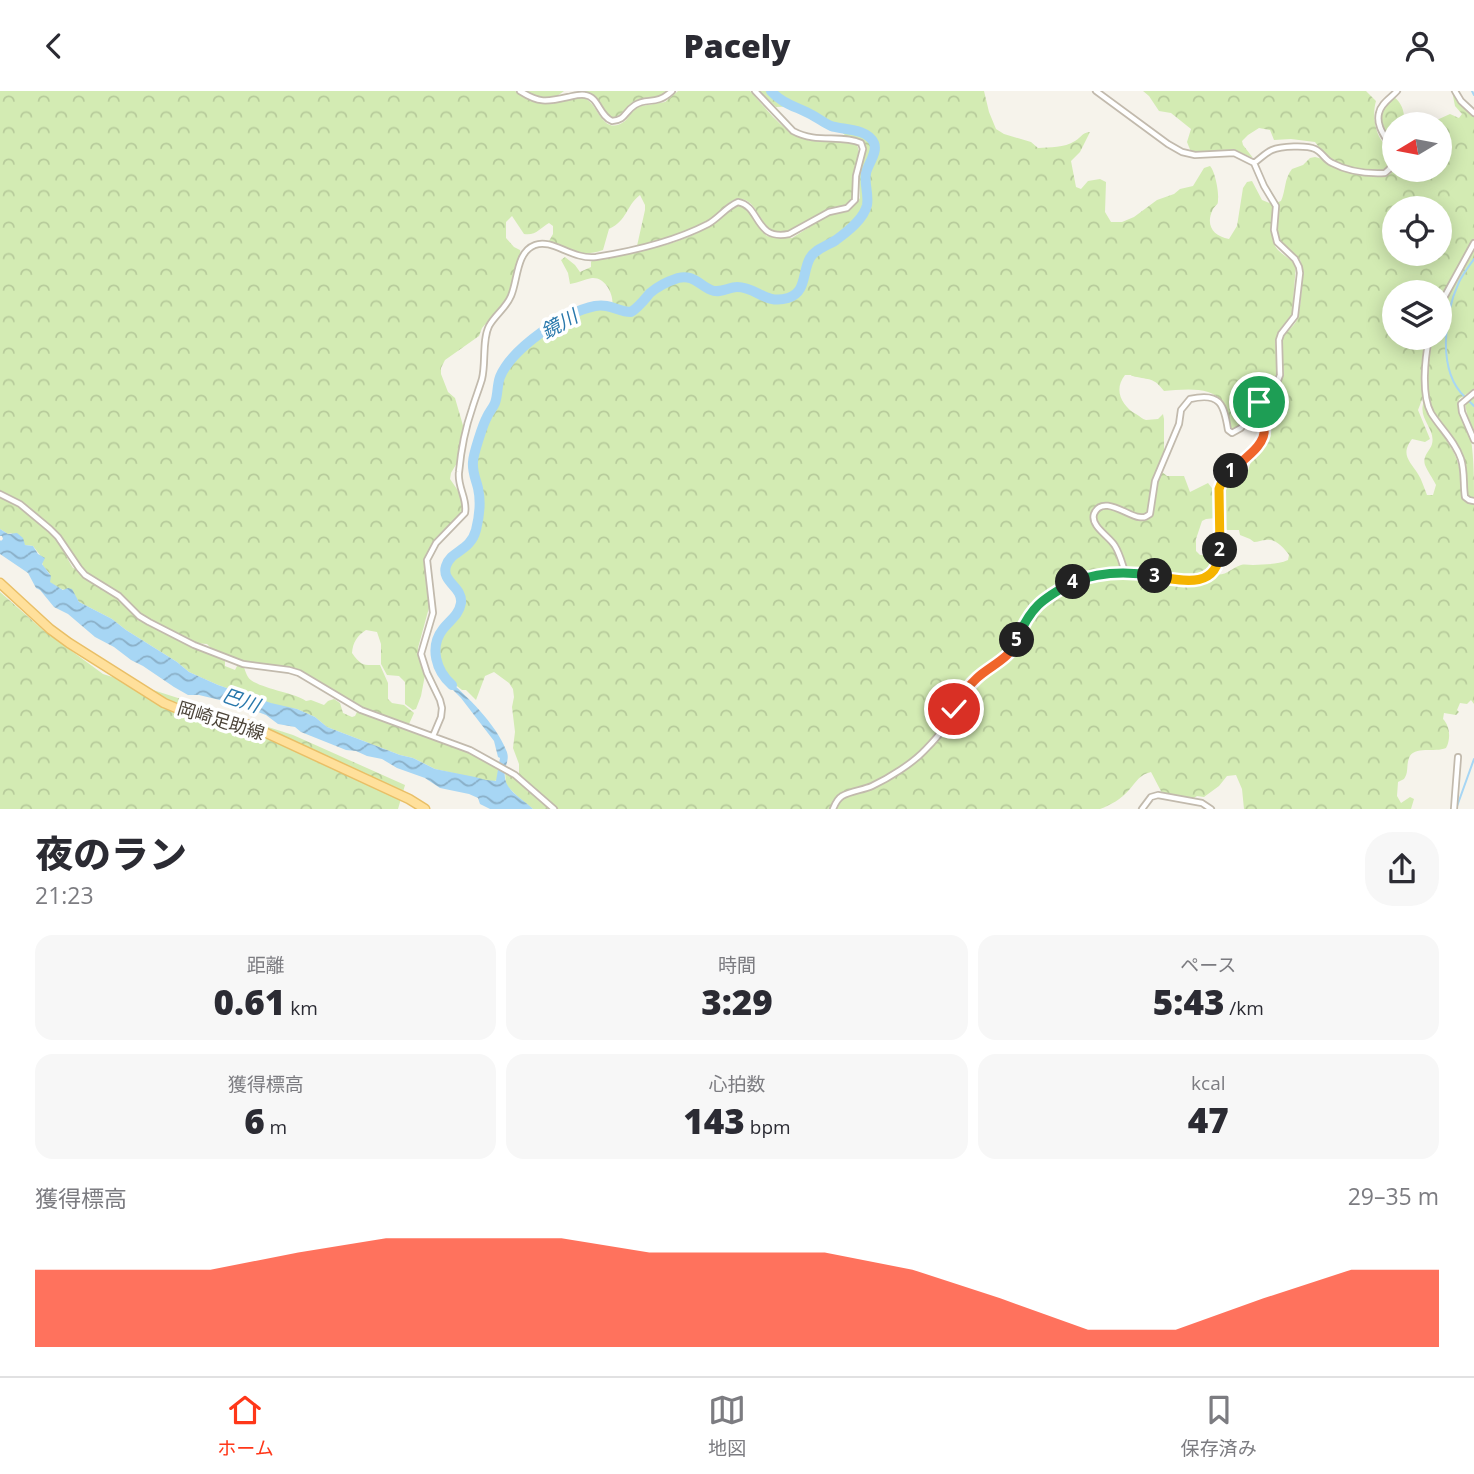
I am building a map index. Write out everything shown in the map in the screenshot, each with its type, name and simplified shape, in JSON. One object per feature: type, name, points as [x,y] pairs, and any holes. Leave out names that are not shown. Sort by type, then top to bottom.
[{"type":"main road","name":"岡崎足助線","points":[[0,583],[50,629],[164,703],[188,713],[249,725],[409,799],[425,809]]},
{"type":"street","points":[[520,91],[535,100],[546,101],[584,95],[594,100],[603,116],[612,121],[621,119],[635,104],[662,100],[672,91]]},
{"type":"street","points":[[433,736],[442,708],[421,654],[433,613],[428,560],[436,543],[465,513],[459,473],[466,428],[482,378],[488,327],[511,297],[525,251],[536,244],[545,243],[585,257],[661,243],[713,221],[738,202],[747,205],[768,233],[783,235],[829,212],[847,208],[855,200],[856,176],[863,149],[861,143],[853,140],[814,139],[800,135],[755,91]]},
{"type":"street","points":[[1096,91],[1182,152],[1195,155],[1234,153],[1254,163],[1276,206],[1274,230],[1277,242],[1295,259],[1300,273],[1295,316],[1279,340],[1280,375],[1277,383],[1266,391],[1241,428],[1235,433],[1228,430],[1224,408],[1219,401],[1206,397],[1190,399],[1181,410],[1179,424],[1156,481],[1150,514],[1137,517],[1109,506],[1096,512],[1095,523],[1115,546],[1125,572]]},
{"type":"street","points":[[1254,163],[1272,150],[1306,147],[1317,150],[1330,162],[1357,173],[1389,171],[1395,152],[1383,135],[1378,115],[1382,106],[1397,91]]},
{"type":"street","points":[[1455,91],[1474,113]]},
{"type":"street","points":[[1452,283],[1474,243]]},
{"type":"street","points":[[1427,350],[1428,406],[1454,443],[1463,469],[1465,497],[1474,501]]},
{"type":"street","points":[[1473,393],[1462,402],[1462,412],[1474,440]]},
{"type":"street","points":[[832,809],[841,797],[878,783],[924,752],[946,725],[970,685],[979,675],[1011,653],[1026,618],[1035,607],[1065,587],[1082,579],[1125,572],[1189,581],[1203,579],[1217,566],[1220,553],[1220,484],[1262,439],[1264,426],[1256,407]]},
{"type":"street","points":[[0,493],[19,504],[50,529],[85,575],[119,596],[149,622],[194,645],[243,664],[299,673],[360,710],[470,750],[510,772],[554,809]]},
{"type":"street","points":[[1454,809],[1458,757]]},
{"type":"street","points":[[1143,809],[1151,797],[1158,795],[1202,803],[1211,809]]},
{"type":"green space","points":[[0,91],[515,91],[533,101],[546,104],[585,98],[603,120],[608,124],[618,125],[625,121],[636,107],[665,102],[678,91],[750,91],[778,122],[795,135],[814,141],[852,143],[857,145],[859,153],[853,176],[854,193],[851,201],[789,231],[776,232],[770,229],[750,203],[738,199],[727,204],[713,219],[695,229],[637,246],[645,210],[640,195],[620,222],[609,229],[603,250],[595,252],[575,252],[549,241],[553,226],[549,223],[535,233],[524,234],[512,216],[506,222],[506,238],[520,250],[521,255],[510,292],[482,328],[479,336],[445,360],[441,368],[448,392],[455,398],[464,429],[458,461],[450,479],[461,495],[463,509],[434,540],[425,557],[430,604],[418,648],[425,675],[416,709],[413,710],[405,704],[405,682],[399,676],[387,675],[381,664],[381,644],[377,632],[366,630],[360,635],[352,653],[361,663],[380,665],[388,683],[388,699],[392,703],[404,705],[414,713],[409,724],[361,708],[298,670],[280,665],[242,662],[214,651],[207,644],[195,643],[172,633],[140,615],[121,595],[81,569],[57,532],[20,502],[0,492]]},
{"type":"green space","points":[[524,91],[564,91],[554,97],[545,98]]},
{"type":"green space","points":[[576,91],[667,91],[659,96],[635,101],[620,115],[608,117],[592,96]]},
{"type":"green space","points":[[759,91],[984,91],[996,129],[1031,142],[1038,148],[1066,145],[1090,132],[1080,152],[1071,161],[1076,187],[1081,189],[1088,181],[1100,179],[1106,182],[1105,212],[1111,222],[1122,222],[1134,217],[1157,200],[1193,186],[1204,168],[1210,166],[1218,196],[1210,225],[1219,235],[1229,239],[1237,226],[1243,188],[1247,182],[1252,181],[1262,200],[1272,204],[1272,234],[1275,245],[1296,265],[1292,314],[1275,341],[1278,369],[1276,377],[1274,382],[1259,394],[1255,405],[1235,431],[1230,430],[1223,403],[1211,393],[1196,390],[1164,391],[1152,380],[1125,375],[1121,381],[1120,392],[1127,407],[1146,420],[1158,419],[1163,414],[1164,452],[1146,515],[1138,516],[1116,506],[1098,507],[1092,519],[1113,547],[1120,565],[1118,569],[1079,577],[1034,606],[1025,616],[1008,649],[964,688],[926,746],[888,774],[844,793],[830,809],[558,809],[519,775],[519,764],[513,748],[514,697],[509,683],[494,672],[485,676],[476,700],[446,677],[439,666],[437,654],[440,637],[459,614],[464,593],[450,577],[448,566],[473,544],[479,525],[481,494],[474,465],[476,453],[496,403],[501,380],[521,352],[567,319],[598,308],[612,308],[611,293],[601,281],[592,278],[570,284],[561,260],[565,257],[580,272],[591,267],[593,259],[640,251],[687,237],[715,223],[736,206],[744,206],[767,236],[792,238],[830,214],[846,212],[855,205],[860,198],[859,176],[865,144],[857,138],[847,137],[832,123],[799,106],[776,107]]},
{"type":"green space","points":[[1143,91],[1366,91],[1376,101],[1374,113],[1382,140],[1382,170],[1367,171],[1347,167],[1329,157],[1315,142],[1274,140],[1270,130],[1259,128],[1242,141],[1253,158],[1235,150],[1191,152],[1187,142],[1191,129],[1171,113],[1159,111]]},
{"type":"green space","points":[[1452,91],[1474,115],[1474,238],[1451,280],[1382,280],[1382,350],[1425,350],[1423,397],[1418,410],[1430,439],[1425,442],[1412,439],[1407,449],[1408,458],[1427,495],[1433,495],[1436,485],[1424,462],[1433,438],[1423,413],[1424,401],[1457,460],[1463,499],[1474,504],[1474,704],[1471,700],[1467,704],[1460,703],[1456,715],[1444,713],[1443,719],[1449,733],[1446,748],[1420,750],[1409,758],[1406,776],[1398,782],[1397,796],[1401,803],[1410,797],[1414,799],[1411,809],[1244,809],[1242,789],[1236,775],[1227,776],[1204,797],[1197,796],[1191,800],[1163,795],[1151,772],[1141,777],[1119,799],[1100,809],[835,809],[843,798],[870,788],[924,755],[948,726],[970,687],[1015,654],[1031,615],[1070,587],[1083,582],[1135,575],[1184,584],[1193,583],[1241,565],[1271,564],[1288,560],[1289,555],[1276,542],[1254,542],[1240,535],[1239,530],[1227,530],[1224,527],[1221,501],[1225,483],[1229,478],[1246,476],[1255,454],[1266,438],[1265,421],[1274,416],[1278,407],[1271,403],[1267,396],[1283,377],[1281,342],[1298,315],[1302,290],[1301,264],[1279,239],[1278,202],[1281,201],[1292,169],[1315,157],[1336,168],[1357,174],[1382,176],[1382,182],[1452,182],[1452,115],[1459,118],[1462,114],[1455,106]]},
{"type":"green space","points":[[1394,97],[1404,112],[1382,112],[1382,127],[1380,116],[1382,110]]},
{"type":"green space","points":[[1474,247],[1474,389],[1459,399],[1458,404],[1471,438],[1474,498],[1468,495],[1461,452],[1435,414],[1429,398],[1430,350],[1452,350],[1452,288]]},
{"type":"green space","points":[[1474,396],[1474,431],[1465,404]]},
{"type":"green space","points":[[1161,471],[1167,476],[1184,476],[1190,492],[1208,483],[1215,492],[1217,516],[1202,521],[1196,539],[1196,551],[1200,555],[1213,555],[1215,561],[1208,572],[1200,577],[1175,577],[1127,568],[1117,546],[1096,521],[1097,512],[1102,508],[1142,518],[1150,516],[1154,509],[1156,485]]},
{"type":"green space","points":[[0,496],[46,527],[57,539],[73,568],[119,599],[137,617],[193,647],[225,660],[225,666],[235,670],[238,664],[244,667],[248,677],[258,684],[324,705],[334,699],[340,703],[343,713],[352,717],[360,712],[469,752],[499,768],[497,780],[493,782],[435,769],[413,758],[327,727],[315,717],[297,709],[278,706],[189,672],[112,619],[79,602],[73,593],[49,582],[50,574],[33,546],[25,545],[11,533],[0,529]]},
{"type":"green space","points":[[0,592],[43,630],[103,674],[293,735],[405,785],[398,809],[0,809]]},
{"type":"green space","points":[[505,771],[551,809],[533,809],[516,795],[506,785]]},
{"type":"water","name":"巴川","points":[[0,529],[8,534],[17,533],[23,538],[25,545],[33,546],[38,554],[45,558],[42,564],[51,576],[50,582],[63,590],[72,589],[79,602],[112,619],[189,672],[218,685],[297,709],[315,717],[327,727],[413,758],[435,769],[496,781],[500,758],[494,741],[461,698],[444,681],[443,678],[446,678],[472,702],[495,730],[507,753],[507,783],[514,793],[533,809],[490,809],[469,794],[440,788],[425,778],[397,768],[382,759],[346,750],[295,727],[278,724],[266,715],[245,707],[199,695],[188,695],[95,637],[68,614],[54,607],[36,588],[28,573],[0,554],[0,540],[3,539]]},
{"type":"waterway","name":"鏡川","points":[[452,685],[438,666],[435,651],[439,636],[461,603],[459,593],[445,572],[446,566],[448,561],[469,543],[476,530],[479,504],[473,462],[478,439],[495,403],[500,377],[506,366],[527,343],[555,323],[600,305],[631,312],[650,293],[678,278],[692,279],[714,291],[737,287],[767,298],[788,298],[801,286],[812,255],[850,229],[865,210],[866,173],[875,150],[871,138],[860,132],[828,125],[785,102],[771,91]]},
{"type":"waterway","points":[[1472,91],[1474,95]]},
{"type":"waterway","points":[[1465,397],[1450,373],[1447,326],[1459,282],[1474,259]]},
{"type":"waterway","points":[[1469,401],[1474,406]]},
{"type":"waterway","points":[[1456,809],[1474,759]]},
{"type":"route","points":[[954,709],[965,690],[979,675],[1011,653],[1026,618],[1035,607],[1073,582],[1125,572],[1189,581],[1203,579],[1213,571],[1220,553],[1220,484],[1262,439],[1264,426],[1256,407],[1259,402]]}]
